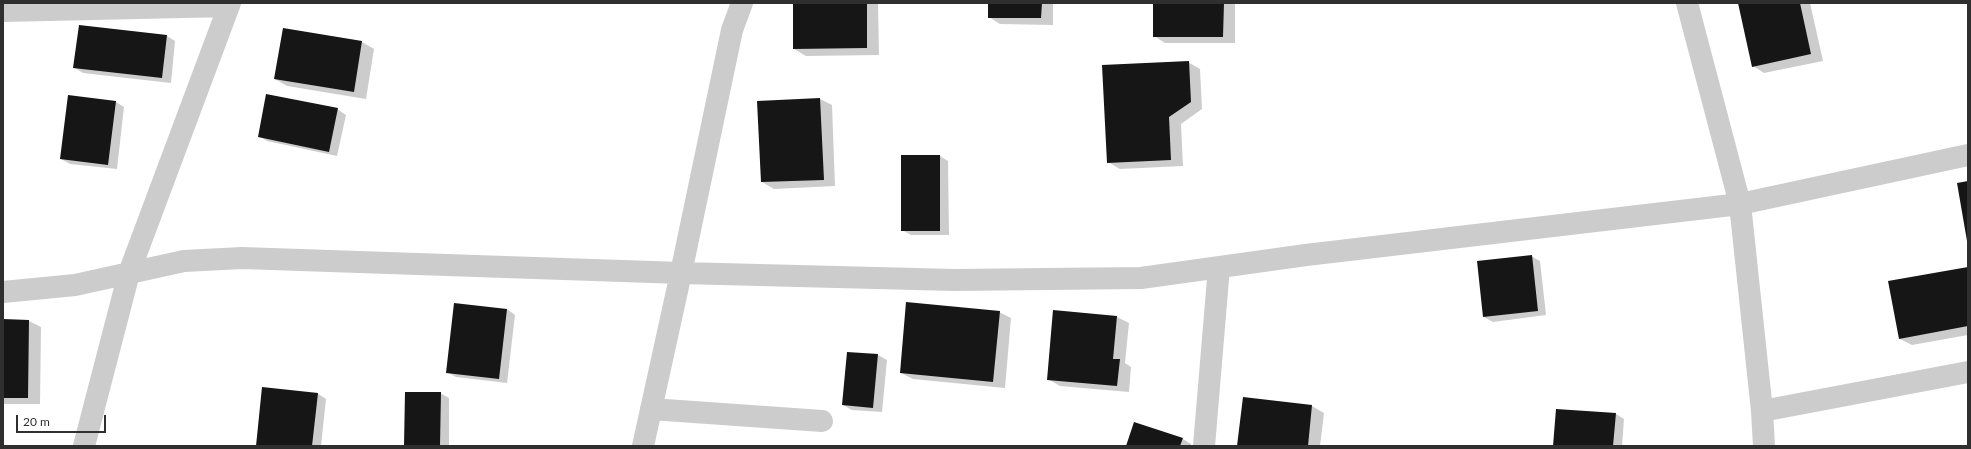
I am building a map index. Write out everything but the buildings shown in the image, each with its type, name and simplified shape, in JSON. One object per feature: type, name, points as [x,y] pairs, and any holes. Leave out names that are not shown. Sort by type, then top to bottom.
[{"type":"street","points":[[643,446],[682,274],[732,30],[742,3]]},
{"type":"street","points":[[1687,3],[1740,204],[1762,411],[1764,446]]},
{"type":"street","points":[[3,11],[230,4],[129,274],[84,446]]},
{"type":"street","points":[[3,292],[75,285],[184,261],[242,258],[682,274],[954,280],[1141,278],[1314,254],[1740,204],[1968,155]]},
{"type":"street","points":[[1204,446],[1219,267]]},
{"type":"street","points":[[1762,411],[1968,372]]},
{"type":"street","points":[[651,408],[822,421]]}]
